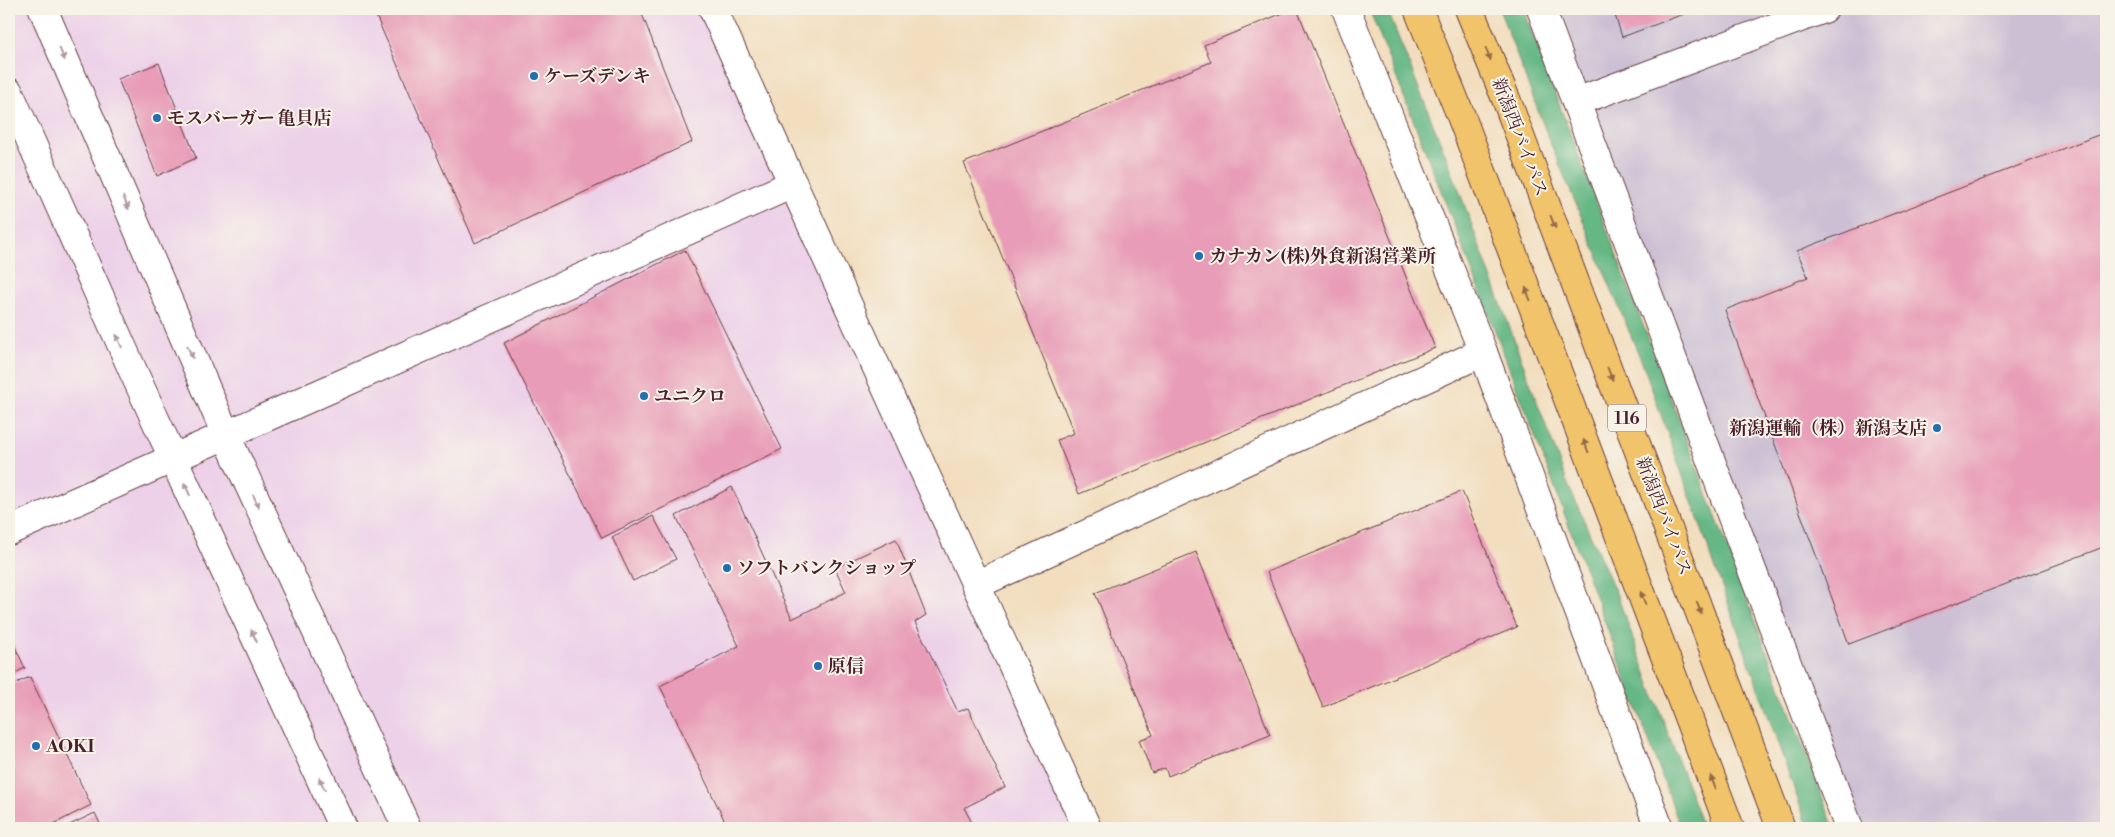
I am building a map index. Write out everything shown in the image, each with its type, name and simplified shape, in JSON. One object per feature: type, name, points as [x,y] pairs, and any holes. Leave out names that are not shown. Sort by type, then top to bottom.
[{"type":"highway","name":"116","points":[[1418,9],[1462,116],[1730,828]]},
{"type":"highway","name":"新潟西バイパス","points":[[1469,9],[1506,99],[1781,828]]},
{"type":"street","points":[[42,9],[226,435],[406,828]]},
{"type":"street","points":[[713,9],[1087,828]]},
{"type":"street","points":[[1346,9],[1483,352],[1659,828]]},
{"type":"street","points":[[1541,9],[1849,828]]},
{"type":"street","points":[[1576,102],[1824,9]]},
{"type":"street","points":[[9,92],[173,458],[343,828]]},
{"type":"street","points":[[9,531],[793,184]]},
{"type":"street","points":[[976,585],[1483,352]]},
{"type":"shaded area","points":[[9,9],[705,9],[1075,828],[9,828]]},
{"type":"shaded area","points":[[1541,9],[2106,9],[2106,828],[1849,828]]},
{"type":"green space","points":[[1369,9],[1387,9],[1450,166],[1566,480],[1617,595],[1703,828],[1681,828],[1528,417]]},
{"type":"green space","points":[[1499,9],[1523,9],[1834,828],[1808,828],[1644,367],[1550,142]]},
{"type":"building","name":"ケーズデンキ","points":[[373,9],[640,9],[692,142],[475,243]]},
{"type":"building","name":"カナカン(株)外食新潟営業所","points":[[1297,9],[1435,348],[1079,494],[1057,440],[1074,433],[964,163],[1211,62],[1204,45]]},
{"type":"building","points":[[1613,9],[1697,9],[1622,37]]},
{"type":"building","name":"モスバーガー 亀貝店","points":[[159,63],[196,158],[157,176],[118,79]]},
{"type":"building","name":"新潟運輸（株）新潟支店","points":[[2106,132],[2106,546],[1849,644],[1725,310],[1808,277],[1797,251]]},
{"type":"building","name":"ユニクロ","points":[[685,250],[782,449],[602,538],[504,343]]},
{"type":"building","name":"原信","points":[[732,487],[792,619],[846,592],[835,568],[896,539],[926,615],[915,622],[958,712],[968,708],[1005,787],[964,808],[975,828],[728,828],[660,686],[739,646],[676,516]]},
{"type":"building","points":[[1462,491],[1517,627],[1323,707],[1267,572]]},
{"type":"building","points":[[653,516],[676,559],[633,581],[612,537]]},
{"type":"building","points":[[1196,552],[1270,735],[1168,776],[1165,768],[1152,773],[1139,740],[1153,735],[1095,593]]},
{"type":"building","points":[[9,634],[25,668],[9,676]]},
{"type":"building","name":"AOKI","points":[[30,677],[91,805],[46,828],[9,828],[9,686]]},
{"type":"building","points":[[95,813],[102,828],[63,828]]},
{"type":"place","name":"ケーズデンキ","points":[[534,76]]},
{"type":"place","name":"モスバーガー 亀貝店","points":[[157,118]]},
{"type":"place","name":"カナカン(株)外食新潟営業所","points":[[1199,256]]},
{"type":"place","name":"ユニクロ","points":[[644,396]]},
{"type":"place","name":"新潟運輸（株）新潟支店","points":[[1937,428]]},
{"type":"place","name":"ソフトバンクショップ","points":[[727,568]]},
{"type":"place","name":"原信","points":[[818,666]]},
{"type":"place","name":"AOKI","points":[[36,746]]}]
